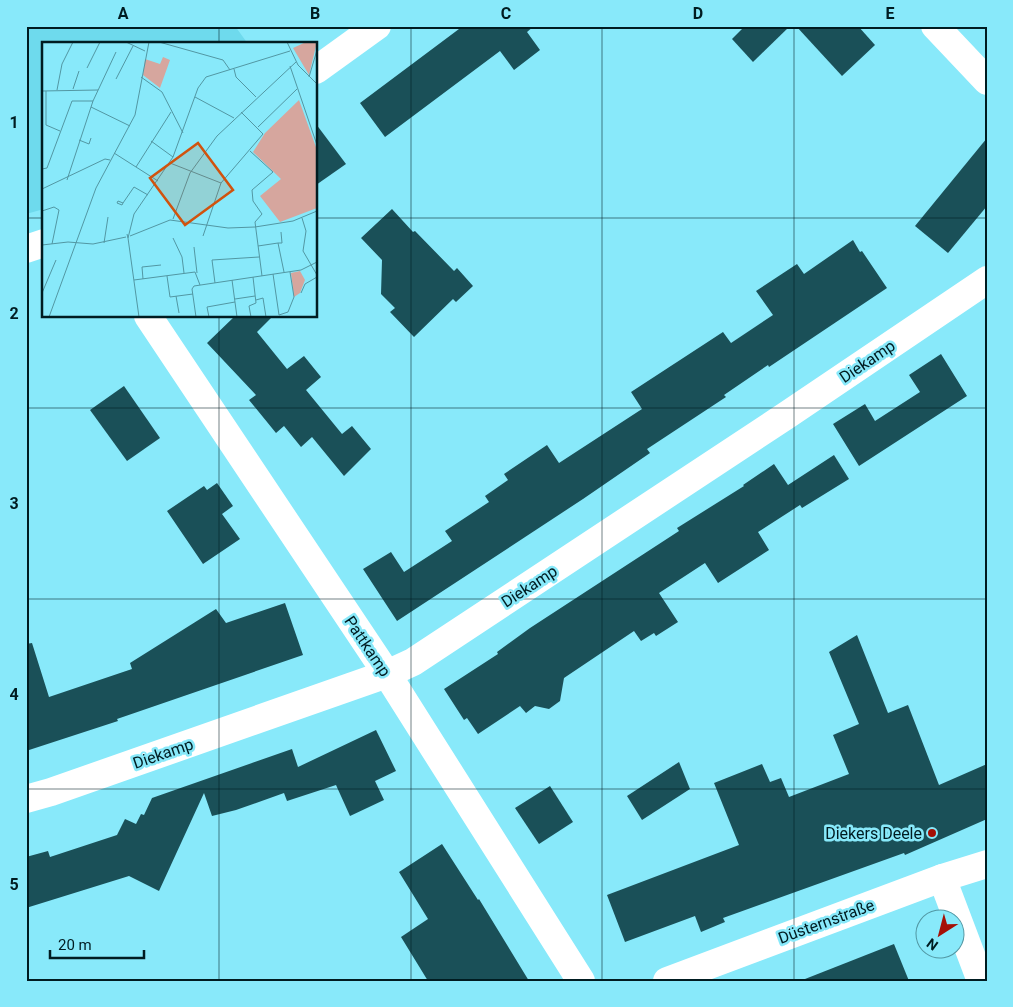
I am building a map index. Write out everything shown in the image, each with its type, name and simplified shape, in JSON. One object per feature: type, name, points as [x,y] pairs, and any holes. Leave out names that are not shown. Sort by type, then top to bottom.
[{"type":"street","points":[[318,69],[378,26]]},
{"type":"street","points":[[934,26],[987,81]]},
{"type":"street","points":[[26,248],[42,244]]},
{"type":"street","name":"Diekamp","points":[[26,799],[51,792],[387,674],[413,662],[779,421],[987,280]]},
{"type":"street","name":"Pattkamp","points":[[149,318],[387,674],[581,981]]},
{"type":"street","name":"Düsternstraße","points":[[667,981],[942,878],[987,864]]},
{"type":"street","points":[[942,878],[981,981]]},
{"type":"shaded area","points":[[26,26],[235,26],[247,42],[42,42],[42,210],[26,214]]},
{"type":"building","points":[[463,26],[534,26],[527,32],[540,50],[514,70],[500,51],[385,137],[360,103]]},
{"type":"building","points":[[745,26],[790,26],[753,62],[732,39]]},
{"type":"building","points":[[796,26],[858,26],[875,45],[842,76]]},
{"type":"building","points":[[318,127],[346,164],[318,184]]},
{"type":"building","points":[[987,138],[987,206],[948,253],[915,226]]},
{"type":"building","points":[[392,209],[454,271],[457,268],[473,286],[456,302],[453,299],[414,337],[390,312],[395,308],[381,294],[382,260],[361,238]]},
{"type":"building","points":[[853,240],[887,288],[724,395],[726,397],[647,449],[650,453],[583,499],[397,621],[363,569],[391,552],[404,572],[452,541],[445,531],[489,502],[485,496],[508,480],[504,474],[547,445],[559,463],[642,409],[631,392],[723,332],[731,343],[773,315],[756,291],[797,264],[804,274]]},
{"type":"building","points":[[233,318],[271,318],[257,332],[287,369],[304,356],[321,377],[306,390],[342,434],[352,426],[371,449],[344,476],[312,437],[301,447],[284,426],[276,433],[249,400],[256,395],[207,343]]},
{"type":"building","points":[[941,354],[967,396],[859,466],[833,424],[865,404],[875,421],[920,392],[909,375]]},
{"type":"building","points":[[124,386],[160,438],[127,461],[90,410]]},
{"type":"building","points":[[834,455],[849,479],[802,508],[800,505],[758,532],[769,550],[718,583],[705,563],[659,593],[678,622],[656,636],[654,633],[641,641],[634,631],[564,678],[560,701],[549,709],[535,706],[526,713],[520,706],[478,734],[467,718],[464,720],[444,689],[498,654],[497,652],[530,628],[679,531],[677,528],[744,486],[774,464],[788,485]]},
{"type":"building","points":[[217,483],[233,506],[222,514],[240,539],[203,564],[167,511],[204,486],[207,490]]},
{"type":"building","points":[[285,603],[303,655],[117,719],[118,721],[26,751],[26,644],[32,643],[49,697],[132,669],[130,663],[216,609],[226,623]]},
{"type":"building","points":[[857,635],[888,713],[908,705],[939,785],[987,764],[987,819],[905,855],[904,853],[723,918],[725,922],[701,932],[695,916],[625,942],[607,895],[739,845],[714,783],[762,764],[770,782],[781,778],[789,797],[849,774],[833,735],[859,724],[829,652]]},
{"type":"building","points":[[376,730],[396,771],[375,781],[384,800],[350,816],[336,785],[287,801],[284,793],[236,810],[212,816],[204,793],[159,891],[129,876],[26,908],[26,857],[48,851],[50,857],[117,835],[125,819],[136,824],[141,814],[144,815],[152,798],[292,749],[298,767]]},
{"type":"building","points":[[679,762],[690,789],[642,820],[627,796]]},
{"type":"building","points":[[550,786],[573,822],[539,844],[515,808]]},
{"type":"building","points":[[442,844],[479,899],[529,981],[428,981],[401,937],[428,919],[399,872]]},
{"type":"building","points":[[894,944],[909,981],[806,981],[805,979]]},
{"type":"place","name":"Diekers Deele","points":[[932,833]]}]
